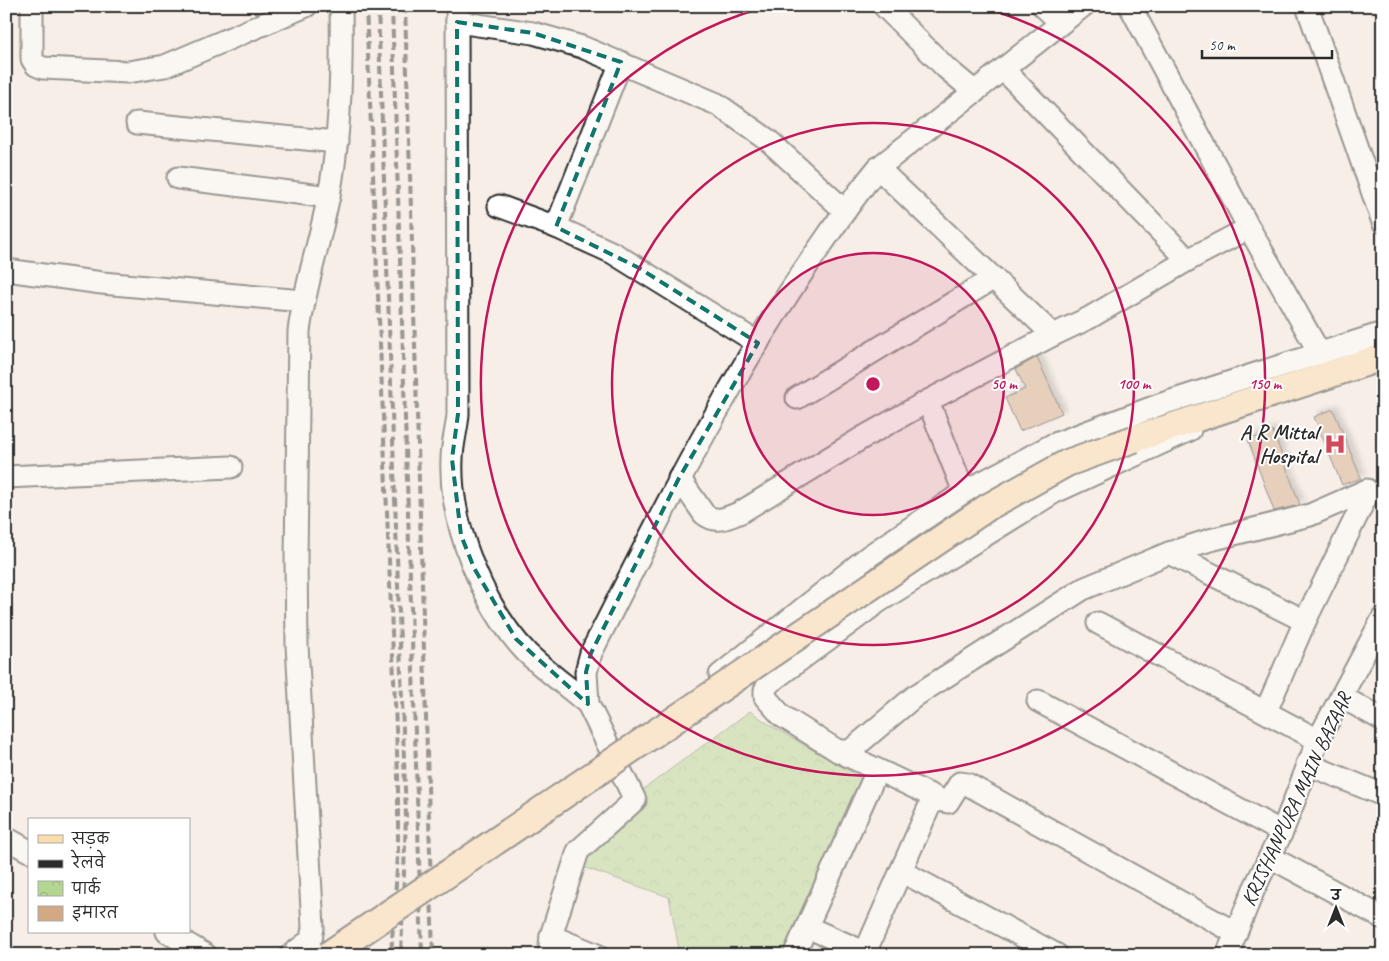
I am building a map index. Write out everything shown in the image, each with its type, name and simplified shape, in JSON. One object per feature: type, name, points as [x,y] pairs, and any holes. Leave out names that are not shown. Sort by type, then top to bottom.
[{"type":"main road","points":[[328,955],[988,507],[1067,463],[1383,356]]},
{"type":"street","points":[[32,6],[32,59],[36,65],[43,68],[128,72],[165,66],[306,6]]},
{"type":"street","points":[[292,955],[311,940],[313,927],[297,645],[299,331],[303,300],[329,197],[337,142],[342,75],[341,6]]},
{"type":"street","points":[[884,6],[946,68],[975,92]]},
{"type":"street","points":[[1043,6],[1060,22]]},
{"type":"street","points":[[596,955],[550,946],[578,851],[635,800],[588,704],[586,672],[591,653],[679,478],[758,342],[792,289],[845,211],[878,168],[1004,70],[1060,22],[1083,6]]},
{"type":"street","points":[[1130,6],[1249,228],[1320,354]]},
{"type":"street","points":[[1306,6],[1383,222]]},
{"type":"street","points":[[588,704],[536,661],[516,639],[498,612],[479,577],[461,535],[452,459],[458,414],[457,14],[582,47],[691,91],[718,104],[768,140],[845,211]]},
{"type":"street","points":[[556,227],[621,62]]},
{"type":"street","points":[[1004,70],[1188,260]]},
{"type":"street","points":[[137,123],[337,142]]},
{"type":"street","points":[[878,168],[1053,335]]},
{"type":"street","points":[[178,178],[329,197]]},
{"type":"street","points":[[499,206],[556,227],[639,268],[758,342]]},
{"type":"street","points":[[679,478],[704,514],[709,518],[722,520],[741,512],[862,438],[928,401],[1088,318],[1188,260],[1249,228]]},
{"type":"street","points":[[6,270],[102,283],[303,300]]},
{"type":"street","points":[[797,398],[994,278]]},
{"type":"street","points":[[612,752],[727,670],[869,556],[964,492],[1052,445],[1159,405],[1383,333]]},
{"type":"street","points":[[928,401],[964,492]]},
{"type":"street","points":[[1230,407],[1170,440],[1053,493],[878,602],[769,683],[765,690],[765,697],[782,716],[838,751],[933,798],[948,802],[957,786],[963,782],[1236,933]]},
{"type":"street","points":[[6,477],[231,467]]},
{"type":"street","points":[[838,751],[850,752],[915,696],[1084,589],[1169,553],[1210,540],[1310,515],[1367,490],[1368,493],[1305,621],[1266,711]]},
{"type":"street","points":[[1169,553],[1305,621]]},
{"type":"street","name":"KRISHANPURA MAIN BAZAAR","points":[[1229,954],[1236,933],[1282,832],[1318,740],[1383,618]]},
{"type":"street","points":[[1098,623],[1318,740]]},
{"type":"street","points":[[1342,697],[1383,720]]},
{"type":"street","points":[[1038,700],[1282,832]]},
{"type":"street","points":[[1307,764],[1383,795]]},
{"type":"street","points":[[794,955],[877,770]]},
{"type":"street","points":[[807,927],[867,954],[933,798]]},
{"type":"street","points":[[6,838],[28,851]]},
{"type":"street","points":[[1270,857],[1383,918]]},
{"type":"street","points":[[901,871],[1056,955]]},
{"type":"street","points":[[171,934],[206,955]]},
{"type":"highlighted area","points":[[457,22],[533,33],[621,62],[556,227],[639,268],[758,343],[679,478],[591,653],[586,672],[588,704],[516,639],[474,568],[461,535],[452,459],[458,414]]},
{"type":"green space","points":[[750,711],[773,727],[865,780],[784,955],[680,955],[669,897],[577,865],[584,833]]},
{"type":"building","points":[[1037,357],[1062,413],[1020,431],[1005,398],[1025,389],[1016,369]]},
{"type":"building","points":[[1333,409],[1361,478],[1342,485],[1314,417]]},
{"type":"building","points":[[1273,431],[1300,505],[1274,511],[1248,440]]},
{"type":"railway","points":[[366,6],[398,776],[398,855],[391,955]]},
{"type":"railway","points":[[378,6],[406,817],[401,955]]},
{"type":"railway","points":[[392,6],[422,955]]},
{"type":"railway","points":[[405,6],[433,955]]},
{"type":"place","name":"A R Mittal Hospital","points":[[1335,444]]}]
